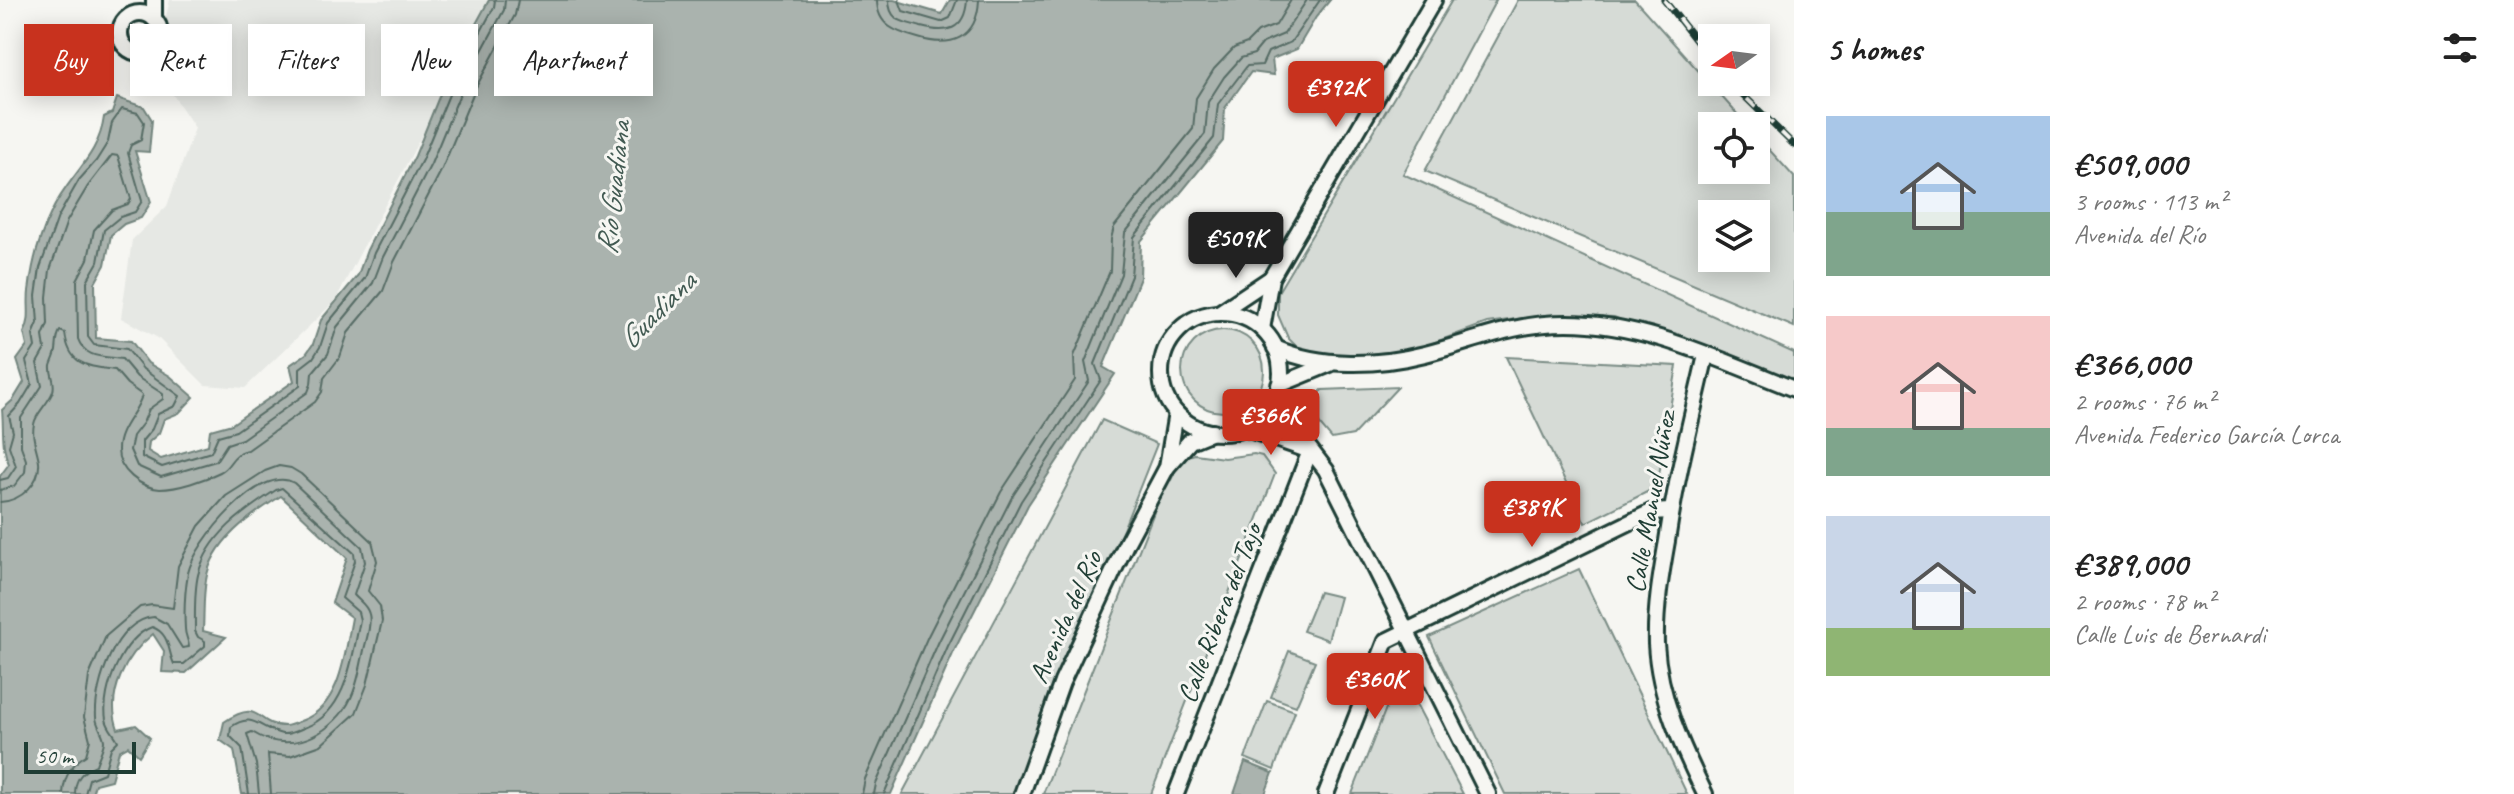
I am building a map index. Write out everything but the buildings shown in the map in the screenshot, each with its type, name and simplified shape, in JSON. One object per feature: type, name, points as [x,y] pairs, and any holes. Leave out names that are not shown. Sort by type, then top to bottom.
[{"type":"street","points":[[154,0],[154,19]]},
{"type":"street","points":[[1262,329],[1271,278],[1434,0]]},
{"type":"street","points":[[1271,278],[1220,312],[1201,316],[1184,325],[1171,339],[1162,357],[1161,377],[1166,396],[1176,413],[1199,429],[1212,432],[1244,428],[1257,420],[1277,391],[1330,364]]},
{"type":"street","points":[[1220,312],[1250,320],[1262,329],[1275,348],[1280,366],[1277,391],[1286,418],[1326,470],[1488,794]]},
{"type":"street","points":[[1275,348],[1298,358],[1330,364],[1401,359],[1505,328],[1567,323],[1631,330],[1794,389]]},
{"type":"street","name":"Calle Manuel Núñez","points":[[1705,794],[1673,723],[1656,646],[1659,577],[1670,511],[1706,355]]},
{"type":"street","name":"Avenida del Río","points":[[1167,467],[1176,413]]},
{"type":"street","points":[[1244,428],[1310,451]]},
{"type":"street","name":"Avenida del Río","points":[[1022,794],[1062,682],[1126,544],[1167,467],[1190,441],[1212,432]]},
{"type":"street","name":"Calle Ribera del Tajo","points":[[1176,794],[1310,451]]},
{"type":"street","points":[[1326,794],[1386,641],[1651,512],[1670,511]]},
{"type":"shaded area","points":[[170,0],[499,0],[478,36],[478,24],[381,24],[381,96],[444,96],[335,301],[245,388],[205,385],[158,338],[121,318],[132,240],[167,206],[195,128],[174,96],[232,96],[232,24],[164,24]]},
{"type":"shaded area","points":[[1452,0],[1496,0],[1403,174],[1794,353],[1794,393],[1614,317],[1546,315],[1487,323],[1414,350],[1322,358],[1301,351],[1288,338],[1278,315],[1278,292]]},
{"type":"shaded area","points":[[1518,0],[1635,0],[1698,70],[1698,96],[1721,96],[1735,112],[1698,112],[1698,184],[1770,184],[1770,150],[1794,177],[1794,327],[1425,171]]},
{"type":"shaded area","points":[[1223,330],[1239,333],[1252,342],[1261,355],[1264,371],[1261,387],[1252,400],[1239,409],[1223,412],[1207,409],[1194,400],[1185,387],[1182,371],[1185,355],[1194,342],[1207,333]]},
{"type":"shaded area","points":[[1506,357],[1677,366],[1657,487],[1585,523]]},
{"type":"shaded area","points":[[1398,387],[1353,435],[1332,439],[1306,408],[1322,390]]},
{"type":"shaded area","points":[[1102,420],[1157,444],[1018,794],[902,794]]},
{"type":"shaded area","points":[[1195,454],[1224,458],[1254,454],[1262,456],[1275,474],[1151,794],[1043,794],[1167,479],[1171,480],[1182,460]]},
{"type":"shaded area","points":[[1579,569],[1687,794],[1505,794],[1429,637]]},
{"type":"shaded area","points":[[1319,592],[1340,597],[1328,640],[1303,631]]},
{"type":"shaded area","points":[[1289,651],[1315,661],[1296,706],[1271,697]]},
{"type":"shaded area","points":[[1400,673],[1463,794],[1352,794]]},
{"type":"shaded area","points":[[1267,701],[1295,711],[1274,770],[1245,758]]},
{"type":"water","points":[[489,0],[894,0],[942,14],[950,0],[1330,0],[1297,49],[1272,59],[1274,75],[1251,72],[1225,108],[1223,141],[1141,241],[1140,278],[1103,367],[1115,374],[1028,505],[955,649],[891,794],[242,794],[234,750],[220,740],[224,722],[236,715],[252,712],[275,725],[287,726],[316,713],[326,703],[339,676],[352,618],[332,603],[347,558],[281,496],[234,530],[210,566],[204,592],[203,631],[226,637],[186,673],[162,672],[164,651],[153,634],[134,653],[120,676],[114,702],[118,729],[136,725],[150,738],[139,756],[128,746],[119,751],[111,780],[95,784],[92,794],[0,794],[0,476],[9,464],[2,410],[13,400],[24,382],[17,360],[27,346],[24,333],[29,318],[30,281],[43,232],[58,200],[96,144],[104,117],[112,113],[117,98],[144,107],[152,120],[149,152],[135,151],[151,202],[141,218],[124,224],[111,235],[105,265],[95,283],[96,338],[131,341],[148,363],[170,376],[194,397],[179,413],[164,419],[159,433],[149,442],[148,451],[161,459],[208,445],[210,430],[232,424],[294,381],[290,365],[306,354],[321,320],[358,275],[367,250],[415,156],[439,96],[478,96],[476,24]]},
{"type":"water","points":[[1245,762],[1273,773],[1265,794],[1234,794]]},
{"type":"railway","points":[[1664,0],[1698,43]]},
{"type":"railway","points":[[1744,96],[1794,145]]},
{"type":"water label","name":"Río Guadiana","points":[[613,188]]},
{"type":"water label","name":"Guadiana","points":[[657,310]]}]
